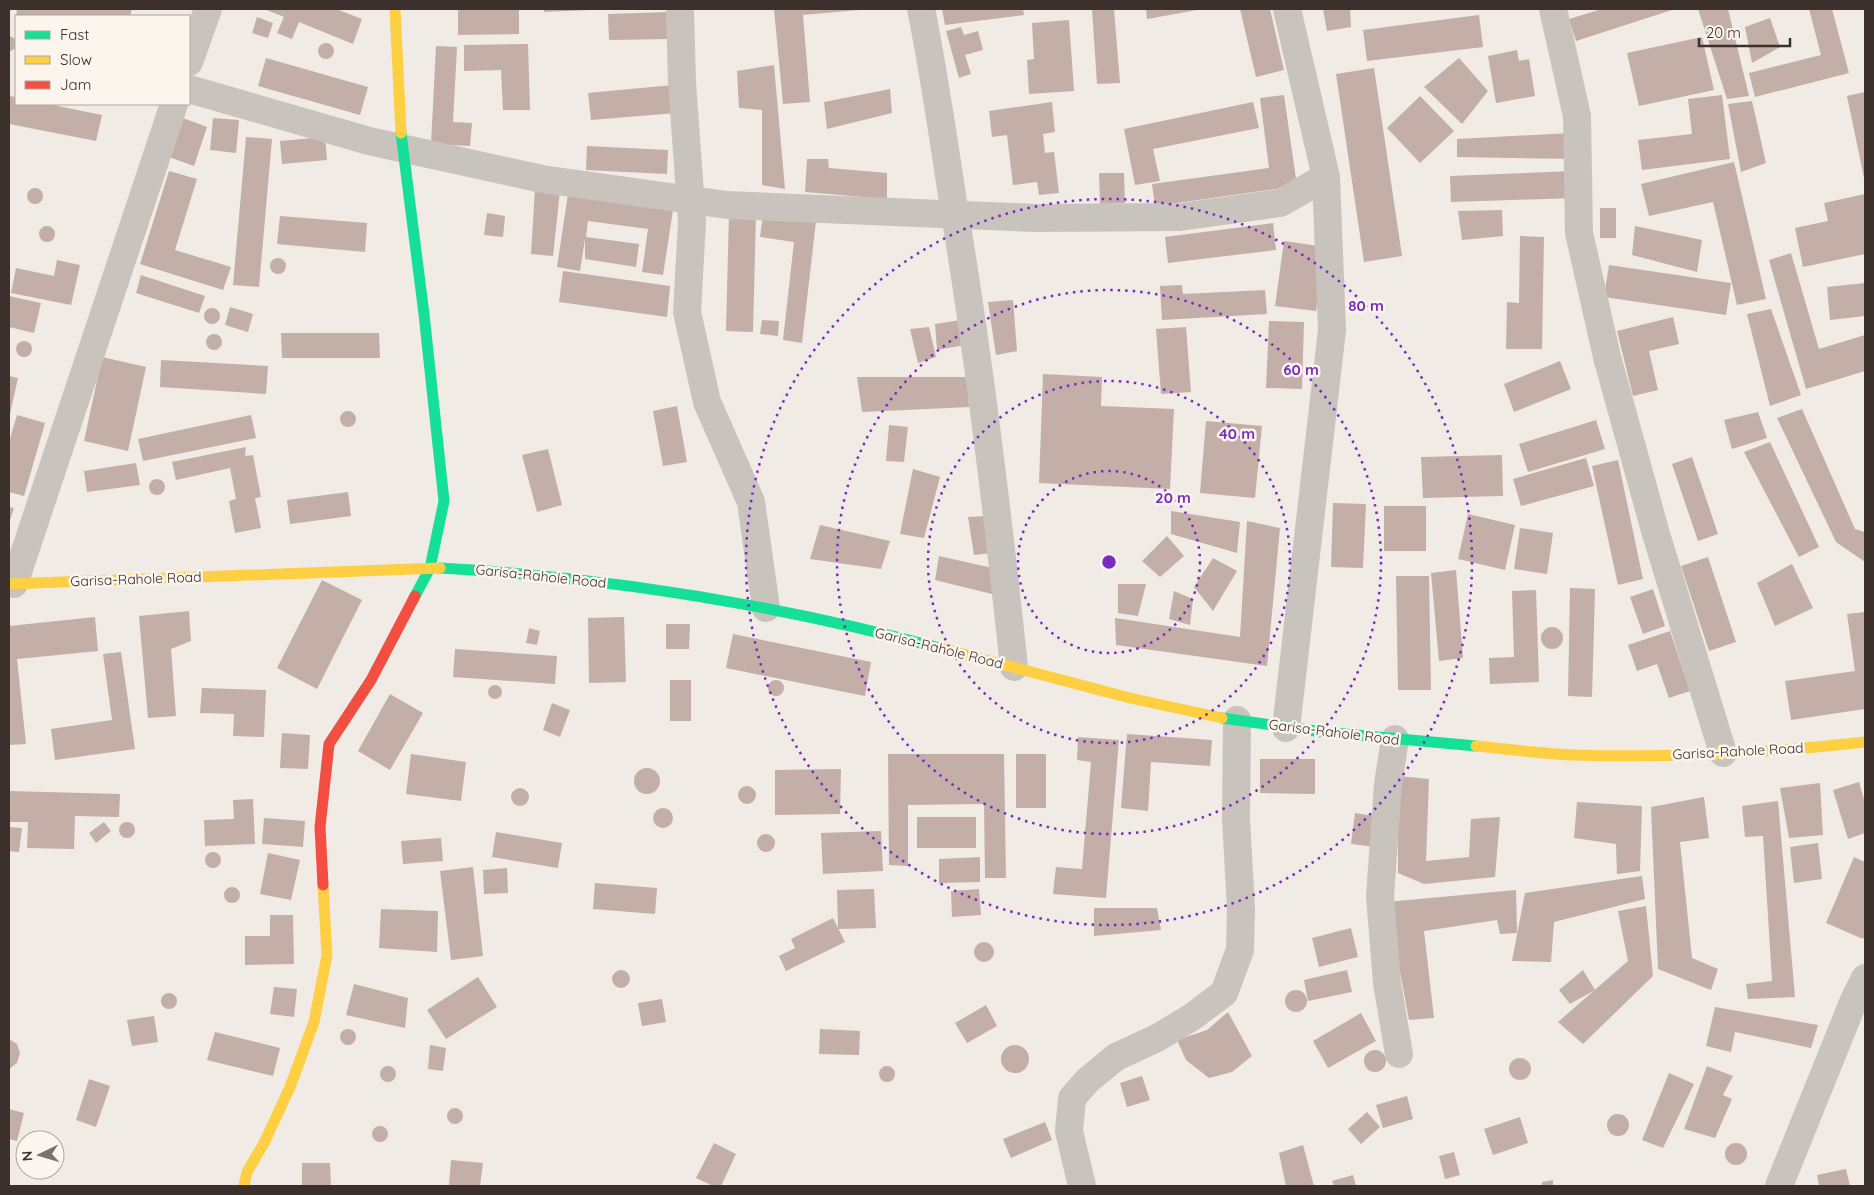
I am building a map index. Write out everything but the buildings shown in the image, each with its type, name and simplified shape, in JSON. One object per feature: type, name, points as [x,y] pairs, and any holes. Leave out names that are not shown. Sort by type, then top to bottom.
[{"type":"street","points":[[190,59],[208,9]]},
{"type":"street","points":[[244,1186],[247,1172],[264,1143],[290,1087],[314,1022],[327,955],[320,827],[329,744],[371,680],[430,568],[444,501],[424,314],[402,149],[395,9]]},
{"type":"street","points":[[680,9],[682,82],[692,222],[687,312],[707,402],[751,502],[766,608]]},
{"type":"street","points":[[921,9],[930,50],[997,504],[1014,667]]},
{"type":"street","points":[[1286,728],[1332,330],[1326,177],[1288,9]]},
{"type":"street","points":[[1553,9],[1577,116],[1579,233],[1607,357],[1656,534],[1723,753]]},
{"type":"street","points":[[190,89],[369,142],[542,180],[727,205],[1037,218],[1180,218],[1280,203],[1326,177]]},
{"type":"street","points":[[11,584],[174,105]]},
{"type":"street","name":"Garisa-Rahole Road","points":[[11,584],[430,568],[498,570],[563,576],[766,608],[894,636],[1134,700],[1286,728],[1570,754],[1723,753],[1865,742]]},
{"type":"street","points":[[1082,1186],[1069,1131],[1072,1098],[1088,1080],[1116,1057],[1157,1038],[1192,1017],[1224,993],[1240,950],[1242,909],[1236,819],[1236,720]]},
{"type":"street","points":[[1395,739],[1388,784],[1380,896],[1388,983],[1399,1054]]},
{"type":"street","points":[[1779,1186],[1854,1000],[1865,978]]},
{"type":"traffic: fast","points":[[401,133],[424,314],[444,501],[430,568],[415,596]]},
{"type":"traffic: fast","points":[[440,568],[566,578],[692,595],[816,619],[940,648]]},
{"type":"traffic: fast","points":[[1222,718],[1323,732],[1476,746]]},
{"type":"traffic: slow","points":[[395,9],[401,133]]},
{"type":"traffic: slow","points":[[9,584],[440,568]]},
{"type":"traffic: slow","points":[[940,648],[1130,698],[1222,718]]},
{"type":"traffic: slow","points":[[1476,746],[1537,753],[1647,756],[1756,752],[1865,742]]},
{"type":"traffic: slow","points":[[244,1186],[247,1172],[264,1143],[290,1087],[314,1022],[327,955],[323,885]]},
{"type":"traffic: jam","points":[[323,885],[320,827],[329,744],[371,680],[415,596]]}]
